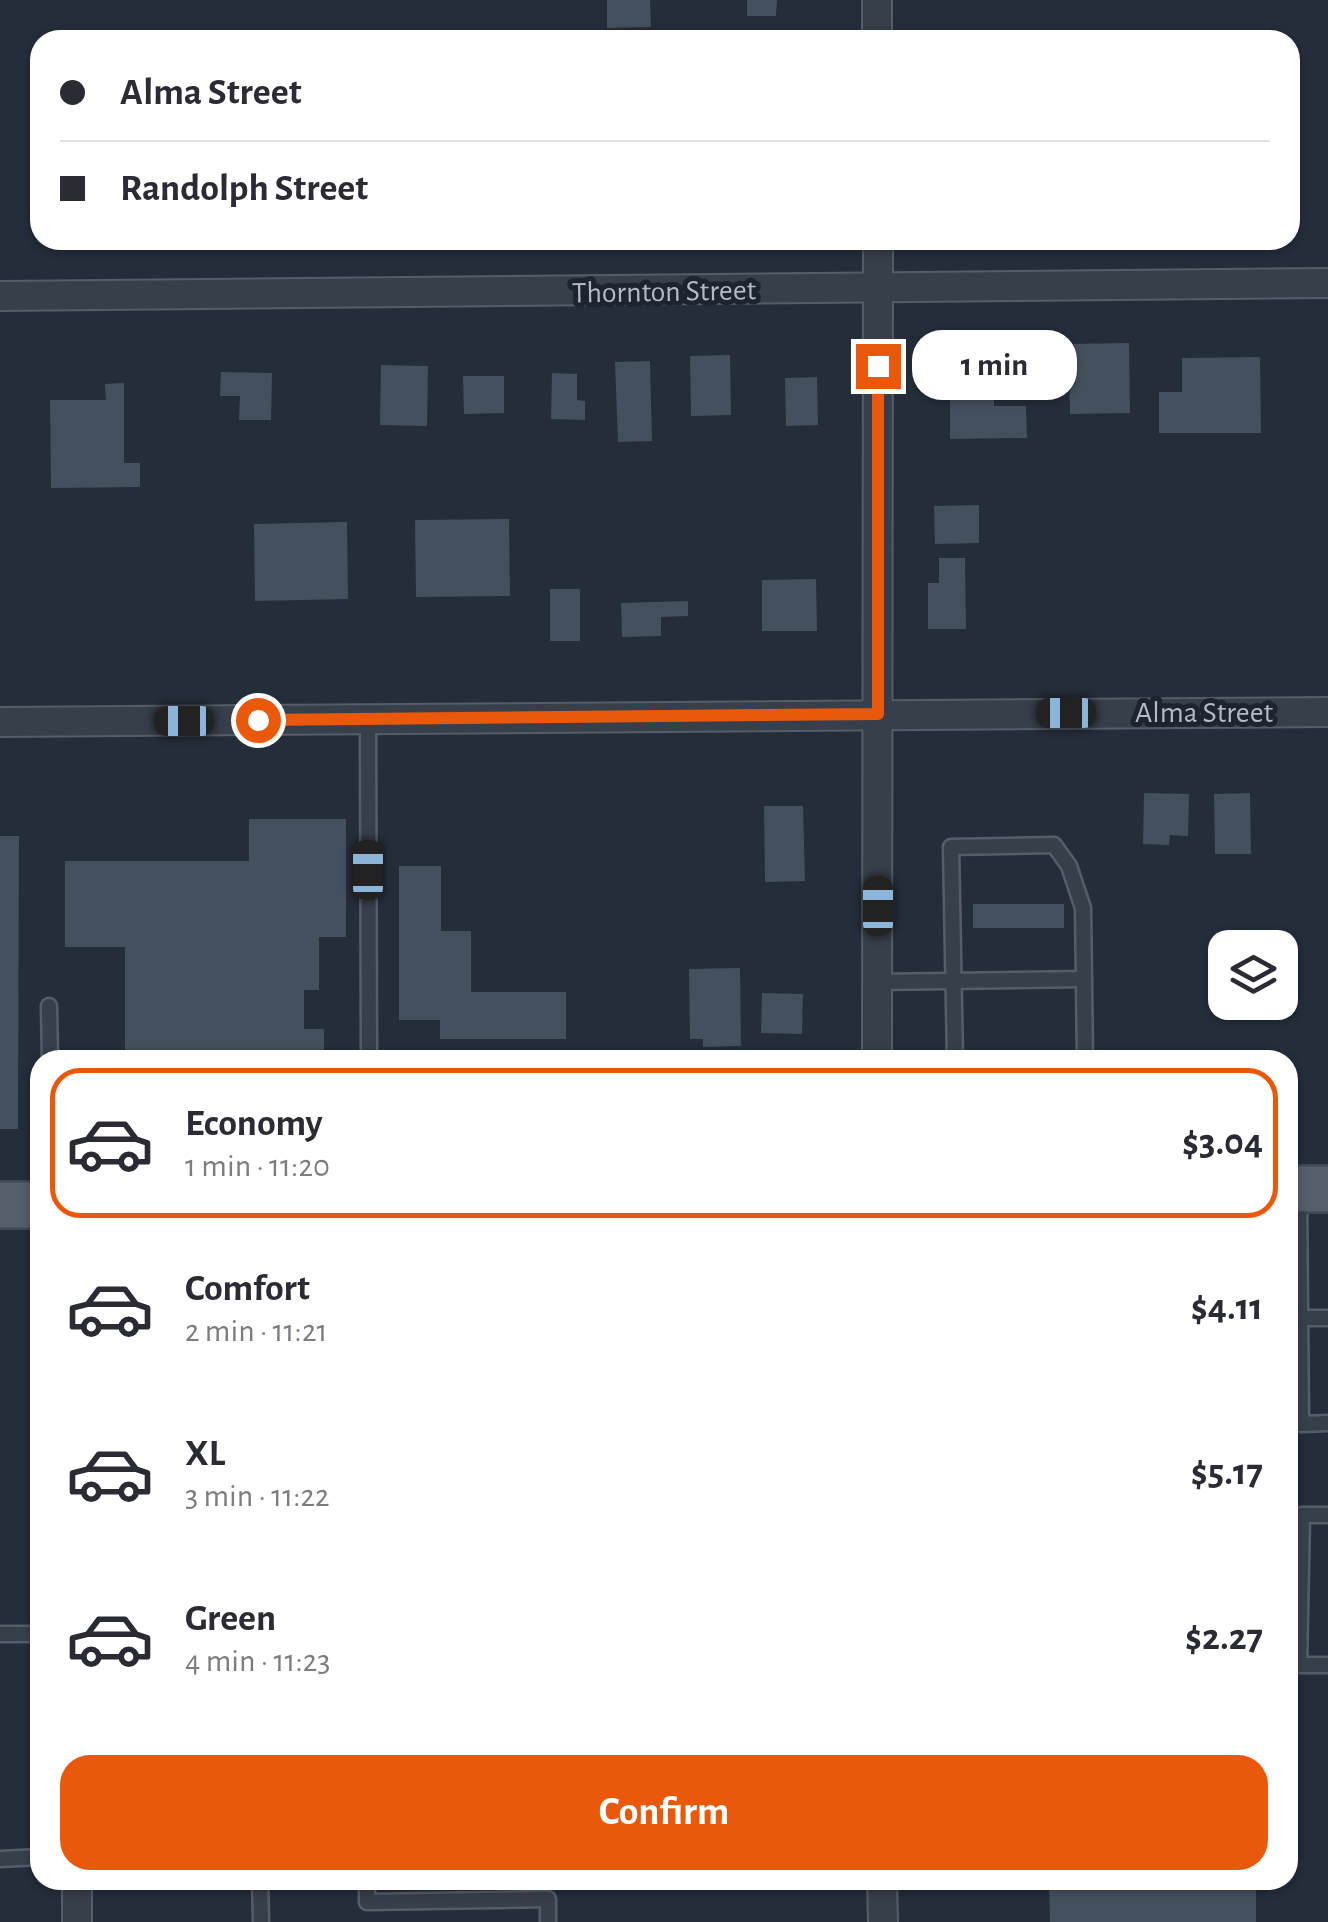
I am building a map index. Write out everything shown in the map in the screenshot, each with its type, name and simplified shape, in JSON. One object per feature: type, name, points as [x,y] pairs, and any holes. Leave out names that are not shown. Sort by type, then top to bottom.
[{"type":"main road","points":[[0,1205],[30,1206]]},
{"type":"street","points":[[877,0],[877,30]]},
{"type":"street","points":[[877,1050],[878,250]]},
{"type":"street","name":"Thornton Street","points":[[0,296],[1328,283]]},
{"type":"street","name":"Alma Street","points":[[0,722],[1328,712]]},
{"type":"street","points":[[76,1890],[77,1922]]},
{"type":"street","points":[[882,1890],[882,1922]]},
{"type":"lane","points":[[368,719],[368,1050]]},
{"type":"lane","points":[[955,1050],[951,847],[1054,845],[1070,866],[1083,908],[1086,1050]]},
{"type":"lane","points":[[877,982],[1084,979]]},
{"type":"lane","points":[[49,1006],[50,1050]]},
{"type":"lane","points":[[1305,1189],[1301,1424],[1328,1423]]},
{"type":"lane","points":[[1300,1318],[1328,1318]]},
{"type":"lane","points":[[1328,1515],[1302,1516],[1299,1665],[1328,1665]]},
{"type":"lane","points":[[0,1634],[30,1634]]},
{"type":"lane","points":[[0,1859],[30,1858]]},
{"type":"lane","points":[[260,1890],[261,1922]]},
{"type":"lane","points":[[367,1890],[367,1902],[548,1899],[548,1922]]},
{"type":"building","points":[[607,0],[650,0],[651,27],[607,28]]},
{"type":"building","points":[[747,0],[777,0],[776,16],[747,16]]},
{"type":"building","points":[[1129,343],[1130,413],[1070,414],[1069,344]]},
{"type":"building","points":[[730,355],[731,415],[691,416],[690,356]]},
{"type":"building","points":[[1260,357],[1261,433],[1159,433],[1159,392],[1182,392],[1182,358]]},
{"type":"building","points":[[650,361],[652,441],[618,442],[615,362]]},
{"type":"building","points":[[381,365],[428,366],[427,426],[380,425]]},
{"type":"building","points":[[994,365],[994,406],[1026,406],[1027,438],[950,439],[950,366]]},
{"type":"building","points":[[221,372],[272,373],[271,420],[239,420],[240,396],[220,396]]},
{"type":"building","points":[[552,373],[577,374],[577,400],[585,401],[585,420],[551,419]]},
{"type":"building","points":[[463,376],[504,376],[504,413],[464,414]]},
{"type":"building","points":[[817,377],[818,425],[786,426],[785,378]]},
{"type":"building","points":[[124,383],[124,463],[140,463],[140,487],[51,488],[50,400],[106,400],[105,384]]},
{"type":"building","points":[[979,505],[979,543],[935,544],[934,506]]},
{"type":"building","points":[[509,519],[510,596],[416,597],[415,520]]},
{"type":"building","points":[[347,522],[348,599],[255,601],[254,524]]},
{"type":"building","points":[[939,558],[965,558],[966,629],[928,629],[928,583],[939,583]]},
{"type":"building","points":[[816,579],[817,631],[762,631],[762,580]]},
{"type":"building","points":[[550,589],[580,589],[580,641],[550,641]]},
{"type":"building","points":[[688,601],[688,616],[661,617],[661,636],[622,637],[621,603]]},
{"type":"building","points":[[1144,793],[1189,794],[1188,836],[1170,835],[1169,845],[1143,844]]},
{"type":"building","points":[[1250,793],[1251,854],[1215,854],[1214,794]]},
{"type":"building","points":[[764,806],[803,806],[805,881],[765,882]]},
{"type":"building","points":[[249,819],[346,819],[346,937],[319,937],[319,990],[304,990],[304,1029],[324,1029],[324,1050],[125,1050],[125,947],[65,947],[65,861],[249,861]]},
{"type":"building","points":[[0,836],[19,836],[18,1129],[0,1129]]},
{"type":"building","points":[[399,866],[441,866],[441,931],[471,931],[471,992],[566,992],[566,1039],[440,1039],[440,1020],[399,1020]]},
{"type":"building","points":[[973,904],[1064,904],[1064,928],[973,928]]},
{"type":"building","points":[[740,968],[741,1046],[703,1047],[703,1039],[690,1039],[689,969]]},
{"type":"building","points":[[762,993],[803,994],[802,1034],[761,1033]]},
{"type":"building","points":[[1049,1890],[1256,1890],[1256,1922],[1050,1922]]},
{"type":"route","points":[[258,720],[878,714],[878,366]]}]
